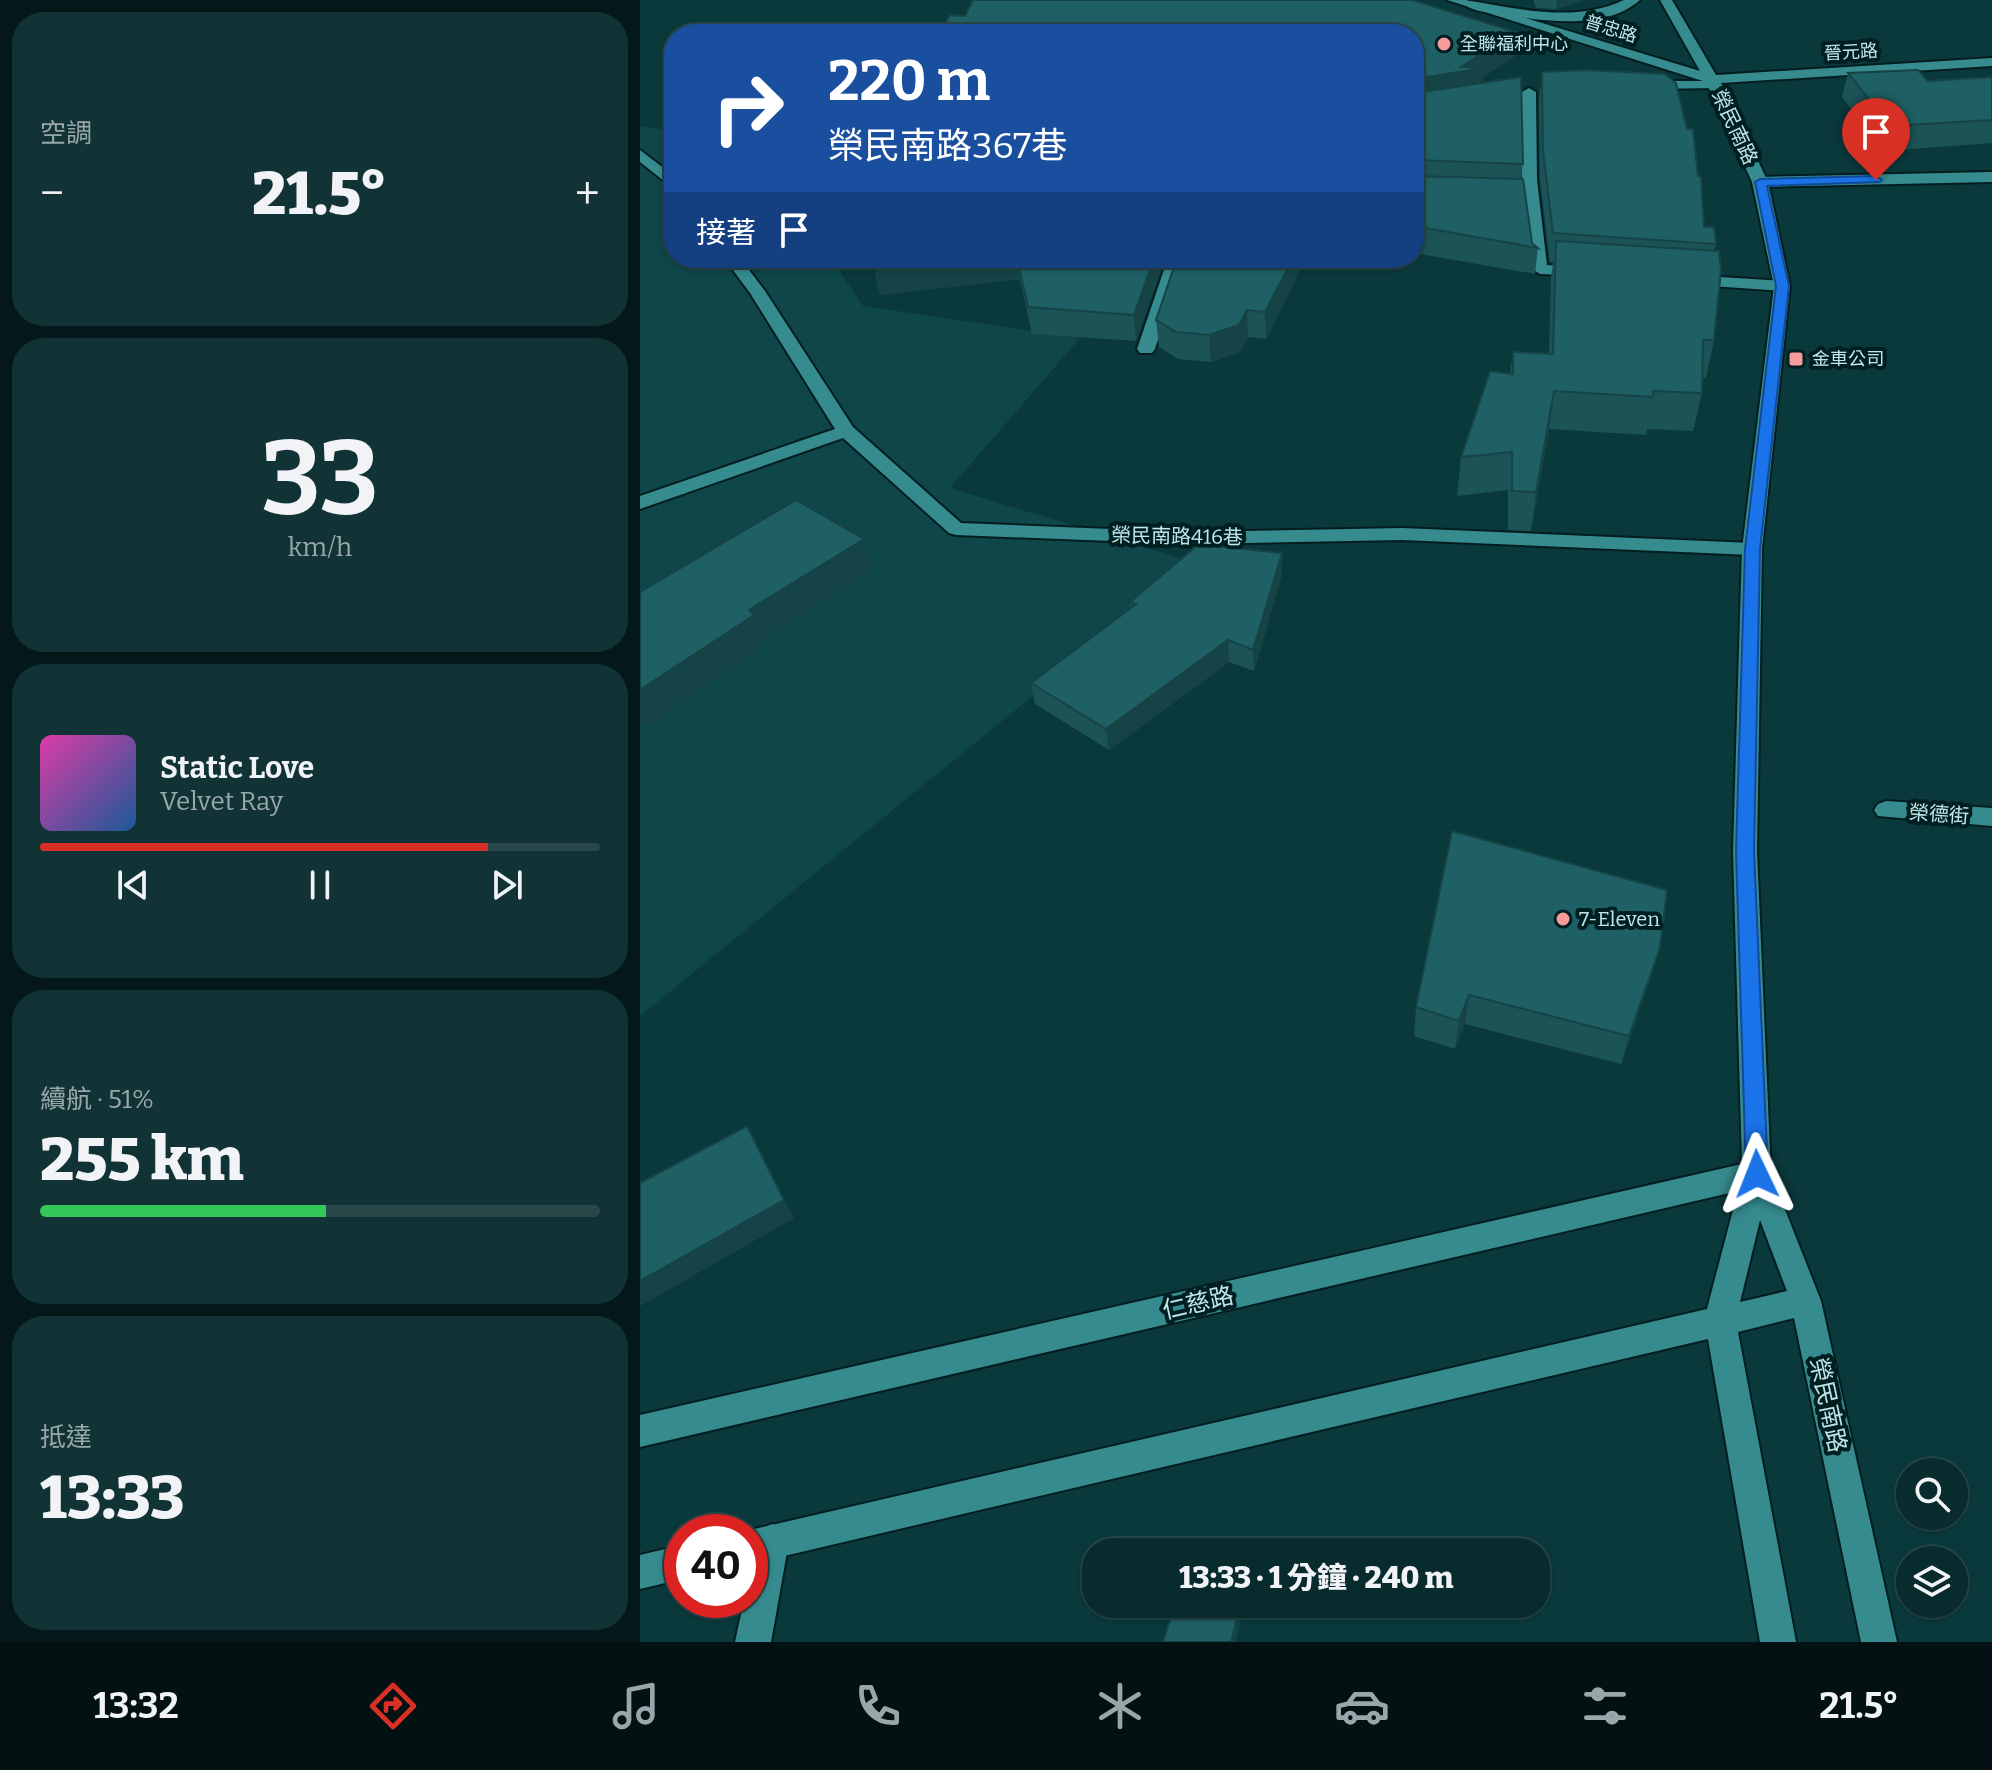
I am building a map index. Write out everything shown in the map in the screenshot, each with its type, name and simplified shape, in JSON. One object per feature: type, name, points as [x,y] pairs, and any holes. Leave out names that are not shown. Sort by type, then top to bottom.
[{"type":"street","name":"普忠路","points":[[1453,0],[1714,82]]},
{"type":"street","points":[[1471,5],[1566,16],[1596,15],[1634,0]]},
{"type":"street","name":"榮民南路","points":[[1666,0],[1714,82],[1760,182],[1782,286],[1752,549],[1745,851],[1757,1174],[1720,1320],[1778,1642]]},
{"type":"street","name":"晉元路","points":[[1623,85],[1714,82],[1992,62]]},
{"type":"street","points":[[1530,92],[1525,198],[1540,269],[1601,274]]},
{"type":"street","points":[[640,154],[664,175]]},
{"type":"street","points":[[1760,182],[1992,177]]},
{"type":"street","name":"榮民南路416巷","points":[[740,268],[846,431],[956,529],[1188,538],[1402,534],[1752,549]]},
{"type":"street","points":[[1146,349],[1173,268]]},
{"type":"street","points":[[1676,279],[1782,286]]},
{"type":"street","points":[[640,503],[846,431]]},
{"type":"street","name":"榮德街","points":[[1886,810],[1992,817]]},
{"type":"street","name":"榮民南路","points":[[1757,1174],[1806,1301],[1879,1642]]},
{"type":"street","name":"仁慈路","points":[[640,1431],[1757,1174]]},
{"type":"street","points":[[768,1542],[1806,1301]]},
{"type":"street","points":[[640,1572],[664,1566]]},
{"type":"street","points":[[753,1642],[755,1618]]},
{"type":"shaded area","points":[[640,126],[664,130],[664,268],[838,268],[863,306],[1080,338],[950,488],[1196,563],[640,1016]]},
{"type":"building","points":[[973,0],[1412,0],[1516,32],[1461,67],[1483,68],[1424,78],[1424,24],[944,24],[950,15],[965,16]]},
{"type":"building","points":[[1586,70],[1665,74],[1676,83],[1687,129],[1693,129],[1698,176],[1701,176],[1704,227],[1714,227],[1716,244],[1553,233],[1543,151],[1542,72]]},
{"type":"building","points":[[1918,70],[1928,81],[1992,77],[1992,120],[1890,126],[1848,73]]},
{"type":"building","points":[[1521,77],[1523,164],[1424,160],[1424,92]]},
{"type":"building","points":[[1424,176],[1523,179],[1532,243],[1538,248],[1424,228]]},
{"type":"building","points":[[1556,241],[1719,251],[1721,270],[1714,340],[1703,340],[1702,393],[1653,391],[1653,397],[1554,391],[1536,492],[1512,491],[1512,452],[1461,457],[1490,371],[1513,374],[1513,352],[1553,354]]},
{"type":"building","points":[[1019,268],[1150,268],[1134,315],[1028,307]]},
{"type":"building","points":[[1174,268],[1288,268],[1265,312],[1247,310],[1239,325],[1209,335],[1176,332],[1156,320]]},
{"type":"building","points":[[796,500],[864,539],[749,610],[754,615],[640,690],[640,592]]},
{"type":"building","points":[[1199,544],[1282,553],[1253,650],[1228,640],[1106,729],[1031,683],[1136,604],[1130,602]]},
{"type":"building","points":[[1452,831],[1667,890],[1660,948],[1629,1036],[1469,995],[1459,1021],[1416,1007]]},
{"type":"building","points":[[747,1126],[784,1200],[640,1281],[640,1183]]},
{"type":"building","points":[[1171,1618],[1237,1618],[1231,1642],[1163,1642]]},
{"type":"place","name":"全聯福利中心","points":[[1444,44]]},
{"type":"place","name":"金車公司","points":[[1796,359]]},
{"type":"place","name":"7-Eleven","points":[[1563,919]]},
{"type":"route","points":[[1757,1174],[1745,851],[1752,549],[1773,387],[1782,286],[1760,182],[1876,180]]}]
